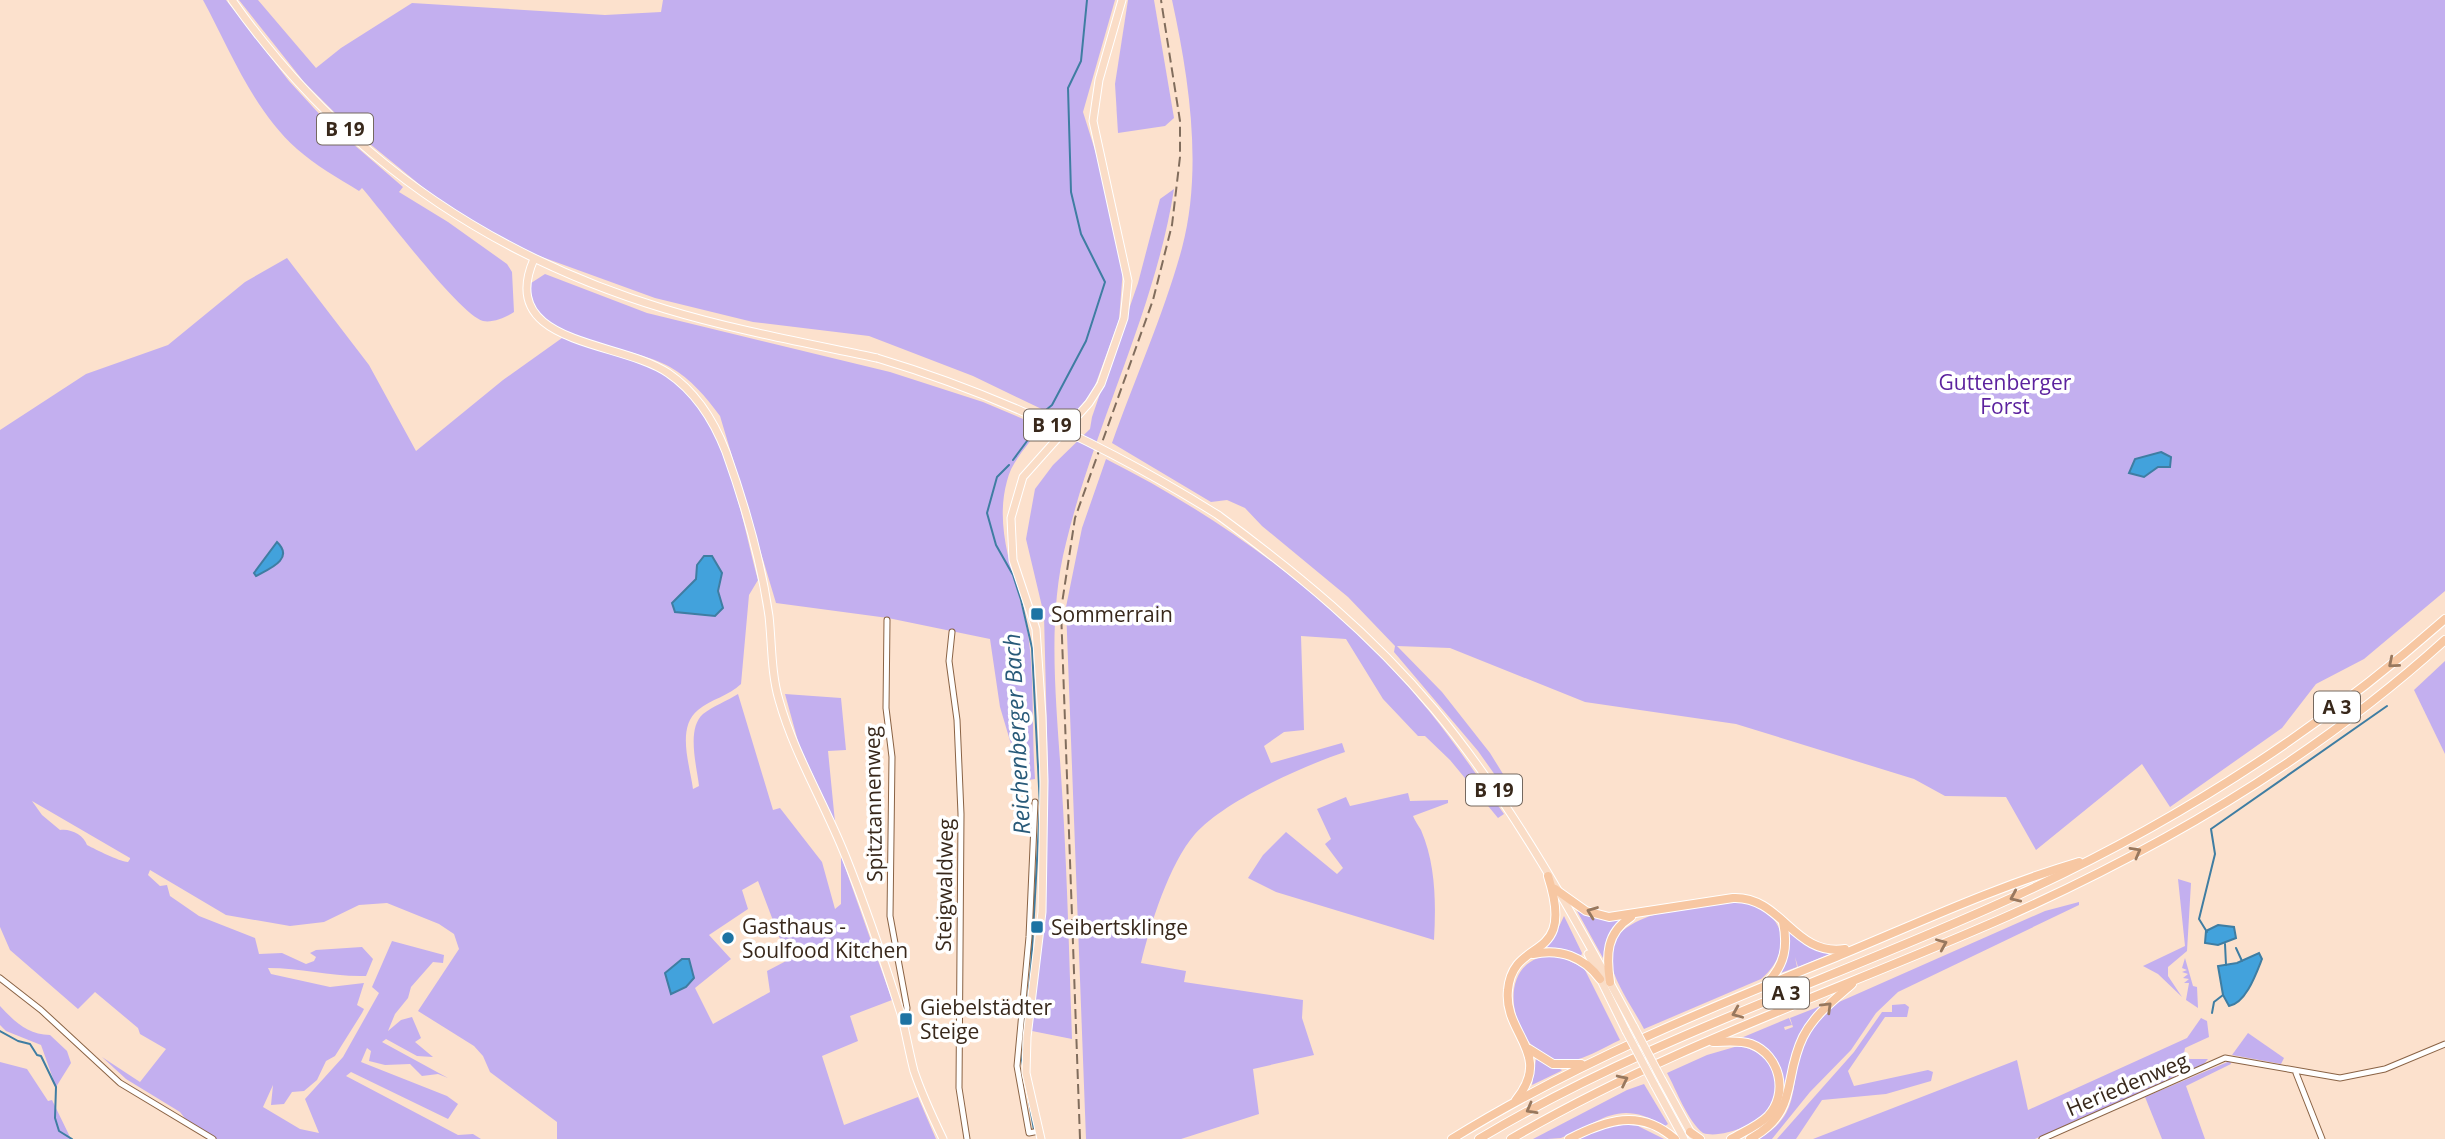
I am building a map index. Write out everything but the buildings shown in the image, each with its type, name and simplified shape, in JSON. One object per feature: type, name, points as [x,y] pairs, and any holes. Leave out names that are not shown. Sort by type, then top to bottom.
[{"type":"highway","name":"A 3","points":[[1479,1139],[1557,1095],[1630,1059],[1996,905],[2098,856],[2186,807],[2272,753],[2371,681],[2445,619]]},
{"type":"highway","name":"A 3","points":[[1511,1139],[1606,1088],[1707,1042],[2076,884],[2181,828],[2346,721],[2445,640]]},
{"type":"highway","points":[[1610,982],[1607,957],[1610,941],[1620,925],[1635,915],[1744,898],[1766,906],[1802,940],[1817,948],[1833,951],[1858,947],[2004,886],[2098,856]]},
{"type":"highway","points":[[1513,1104],[1528,1079],[1529,1049],[1507,999],[1511,976],[1527,957],[1546,941],[1556,924],[1557,903],[1548,876]]},
{"type":"highway","name":"B 19","points":[[1555,889],[1581,908],[1597,915],[1635,915]]},
{"type":"highway","name":"A 3","points":[[1762,987],[1776,973],[1784,956],[1786,936],[1783,922]]},
{"type":"highway","name":"A 3","points":[[1451,1139],[1588,1063],[1858,947]]},
{"type":"highway","name":"B 19","points":[[1527,957],[1546,952],[1564,954],[1583,961],[1600,979]]},
{"type":"highway","name":"A 3","points":[[1750,1139],[1770,1126],[1784,1109],[1797,1053],[1811,1025],[1857,979]]},
{"type":"highway","points":[[1707,1042],[1737,1041],[1754,1045],[1768,1055],[1779,1075],[1779,1094],[1772,1111],[1763,1120],[1731,1139]]},
{"type":"highway","points":[[1529,1049],[1542,1060],[1558,1065],[1588,1063]]},
{"type":"highway","points":[[1569,1139],[1603,1122],[1625,1119],[1654,1125],[1675,1139]]},
{"type":"highway","name":"B 19","points":[[1689,1137],[1700,1139]]},
{"type":"main road","name":"B 19","points":[[232,0],[295,77],[364,147],[451,214],[534,259],[584,281],[667,310],[727,327],[877,358],[947,380],[1021,411],[1145,471],[1218,515],[1322,596],[1402,673],[1484,775],[1548,876],[1610,982],[1689,1137]]},
{"type":"main road","points":[[1037,1133],[1026,1073],[1044,781],[1037,629],[1013,560],[1011,518],[1023,477],[1089,403],[1101,384],[1124,318],[1128,281],[1093,121],[1099,80],[1122,0]]},
{"type":"main road","points":[[534,259],[525,289],[528,304],[543,324],[564,335],[636,357],[668,372],[696,397],[713,422],[729,462],[763,582],[778,697],[795,747],[844,853],[904,1028],[923,1098],[943,1139]]},
{"type":"main road","name":"B 19","points":[[1571,918],[1654,1084],[1689,1137]]},
{"type":"street","name":"Spitztannenweg","points":[[887,620],[886,708],[892,757],[890,916],[907,1008],[904,1028]]},
{"type":"street","name":"Steigwaldweg","points":[[952,632],[949,661],[957,720],[961,814],[959,1088],[967,1139]]},
{"type":"street","points":[[1034,938],[1035,802]]},
{"type":"street","points":[[0,978],[41,1010],[120,1083],[213,1139]]},
{"type":"street","points":[[2322,1139],[2296,1073],[2340,1078],[2370,1074],[2445,1044]]},
{"type":"street","name":"Heriedenweg","points":[[2042,1139],[2225,1058],[2255,1062],[2296,1073]]},
{"type":"green space","points":[[203,0],[226,0],[289,81],[323,118],[403,187],[399,192],[448,222],[507,264],[512,272],[514,312],[500,319],[487,321],[472,314],[421,261],[362,188],[359,191],[319,166],[281,133],[255,98]]},
{"type":"green space","points":[[239,0],[258,0],[316,68],[341,48],[412,3],[605,15],[661,12],[663,0],[1115,0],[1083,112],[1098,160],[1123,269],[1119,320],[1093,391],[1066,424],[1052,414],[973,376],[869,336],[753,322],[655,298],[520,249],[452,211],[348,126],[304,82]]},
{"type":"green space","points":[[1128,0],[1154,0],[1174,118],[1165,126],[1118,133],[1115,84]]},
{"type":"green space","name":"Guttenberger Forst","points":[[1172,0],[2445,0],[2445,591],[2364,659],[2316,684],[2282,728],[2170,807],[2142,764],[2036,850],[2006,797],[1945,796],[1914,779],[1736,724],[1585,702],[1450,648],[1397,646],[1442,692],[1490,753],[1521,803],[1517,806],[1478,751],[1394,652],[1395,646],[1348,597],[1262,526],[1245,508],[1227,500],[1211,502],[1112,443],[1167,296],[1188,218],[1192,187],[1191,124],[1184,61]]},
{"type":"green space","points":[[1174,189],[1153,279],[1078,498],[1066,543],[1056,600],[1055,688],[1065,841],[1072,1039],[1032,1031],[1048,776],[1044,615],[1026,539],[1035,489],[1053,465],[1090,429],[1138,283],[1160,199]]},
{"type":"green space","points":[[287,258],[369,365],[416,451],[503,380],[562,338],[640,362],[664,374],[685,391],[702,413],[728,467],[758,580],[749,595],[741,684],[698,710],[688,727],[686,747],[693,789],[699,786],[694,748],[698,721],[707,711],[738,694],[773,810],[780,808],[822,862],[835,909],[841,904],[841,856],[892,1000],[850,1016],[858,1041],[822,1056],[844,1125],[918,1097],[936,1139],[557,1139],[557,1122],[490,1072],[483,1056],[474,1046],[418,1011],[459,949],[454,934],[439,924],[387,903],[359,905],[324,922],[290,926],[226,915],[150,870],[148,875],[160,886],[167,885],[170,896],[199,916],[255,938],[259,954],[282,953],[306,964],[314,961],[316,957],[310,953],[316,950],[362,947],[373,959],[366,976],[268,968],[271,974],[330,987],[364,983],[357,1005],[364,1009],[335,1056],[326,1061],[317,1080],[304,1091],[292,1092],[284,1104],[271,1105],[273,1085],[263,1107],[300,1129],[319,1133],[305,1099],[343,1057],[379,993],[372,987],[392,941],[444,955],[443,963],[433,962],[411,987],[408,998],[395,1014],[388,1031],[401,1020],[412,1017],[421,1038],[415,1042],[433,1057],[417,1056],[386,1039],[382,1042],[448,1078],[438,1074],[422,1076],[410,1064],[385,1065],[369,1061],[371,1051],[367,1048],[361,1062],[447,1096],[458,1104],[448,1119],[351,1072],[346,1076],[458,1135],[473,1134],[481,1139],[213,1139],[191,1126],[180,1112],[126,1079],[102,1057],[140,1082],[166,1049],[140,1034],[138,1028],[95,992],[78,1009],[10,950],[0,927],[0,430],[86,374],[168,345],[245,282]],"holes":[[[32,801],[130,858],[130,859],[128,862],[113,858],[87,845],[76,833],[60,830],[42,815]],[[758,881],[788,960],[767,971],[770,992],[713,1024],[695,988],[731,959],[709,935],[748,909],[742,890]]]},
{"type":"green space","points":[[545,274],[647,313],[890,372],[983,402],[1040,426],[1009,473],[1003,503],[1006,545],[1030,650],[1035,779],[1022,781],[1000,707],[990,639],[888,618],[776,603],[720,416],[698,389],[670,367],[576,336],[544,318],[533,303],[528,285]]},
{"type":"green space","points":[[1106,459],[1195,509],[1238,538],[1280,568],[1359,635],[1429,711],[1504,814],[1498,818],[1450,760],[1425,736],[1418,736],[1383,699],[1346,639],[1301,636],[1304,730],[1284,732],[1264,746],[1271,763],[1342,743],[1345,752],[1287,775],[1244,797],[1195,834],[1169,878],[1155,913],[1141,963],[1186,971],[1184,982],[1303,1000],[1302,1018],[1314,1055],[1253,1069],[1259,1114],[1181,1139],[1086,1139],[1066,607],[1082,528]]},
{"type":"green space","points":[[2445,661],[2445,754],[2414,690]]},
{"type":"green space","points":[[785,694],[841,698],[846,750],[828,751],[835,822],[799,745]]},
{"type":"green space","points":[[1408,793],[1410,801],[1448,800],[1448,803],[1413,816],[1430,857],[1435,899],[1434,940],[1276,892],[1248,878],[1263,855],[1286,832],[1337,874],[1343,868],[1325,844],[1331,839],[1317,809],[1346,797],[1350,806]]},
{"type":"green space","points":[[2178,879],[2191,883],[2187,951],[2168,967],[2168,976],[2182,997],[2158,974],[2143,966],[2185,946]]},
{"type":"green space","points":[[1745,902],[1770,915],[1781,934],[1778,957],[1771,968],[1761,979],[1644,1029],[1622,991],[1612,967],[1612,948],[1621,933],[1637,921],[1682,908]]},
{"type":"green space","points":[[2079,902],[2079,905],[1898,992],[1876,1013],[1851,1050],[1810,1092],[1772,1139],[1759,1139],[1782,1120],[1788,1110],[1798,1063],[1808,1035],[1839,1002],[2045,911]]},
{"type":"green space","points":[[1577,911],[1600,919],[1624,919],[1609,934],[1603,958]]},
{"type":"green space","points":[[1564,916],[1581,956],[1563,949],[1544,947],[1555,935]]},
{"type":"green space","points":[[1789,932],[1810,947],[1830,954],[1798,967],[1795,957],[1797,967],[1778,974]]},
{"type":"green space","points":[[1557,955],[1584,968],[1620,1040],[1582,1058],[1567,1061],[1543,1055],[1529,1042],[1519,1025],[1514,1006],[1514,987],[1521,971],[1535,959]]},
{"type":"green space","points":[[2185,958],[2193,986],[2197,987],[2198,1008],[2186,1000],[2189,983],[2184,983],[2189,979],[2183,978],[2188,974],[2182,972],[2187,970],[2182,968]]},
{"type":"green space","points":[[1905,1004],[1909,1007],[1907,1017],[1885,1017],[1848,1071],[1854,1086],[1928,1070],[1933,1072],[1931,1081],[1886,1094],[1822,1100],[1796,1139],[1777,1139],[1854,1052],[1882,1012],[1892,1012],[1892,1005]]},
{"type":"green space","points":[[1823,1005],[1800,1033],[1786,1089],[1783,1089],[1771,1055],[1759,1044],[1741,1038],[1789,1018],[1792,1025],[1784,1027],[1785,1030],[1793,1027],[1790,1018]]},
{"type":"green space","points":[[0,1006],[22,1026],[35,1033],[50,1035],[67,1051],[71,1063],[56,1087],[41,1045],[6,1031],[0,1025]]},
{"type":"green space","points":[[2201,1018],[2207,1021],[2209,1037],[2185,1048],[2183,1059],[2208,1059],[2203,1065],[2035,1139],[1813,1139],[2017,1060],[2028,1110],[2187,1038]]},
{"type":"green space","points":[[2248,1033],[2284,1058],[2281,1064],[2232,1055]]},
{"type":"green space","points":[[1738,1046],[1759,1054],[1772,1069],[1776,1088],[1774,1099],[1763,1115],[1747,1125],[1719,1134],[1703,1133],[1687,1113],[1667,1073],[1707,1055]]},
{"type":"green space","points":[[1536,1059],[1562,1070],[1532,1085]]},
{"type":"green space","points":[[2230,1061],[2231,1064],[2186,1086],[2205,1139],[2162,1139],[2145,1097]]},
{"type":"green space","points":[[0,1062],[27,1069],[48,1101],[52,1100],[71,1139],[0,1139]]},
{"type":"green space","points":[[1644,1084],[1668,1124],[1665,1126],[1648,1118],[1622,1113],[1561,1138],[1533,1139],[1627,1090]]},
{"type":"green space","points":[[1614,1124],[1634,1124],[1664,1139],[1578,1139]]},
{"type":"water","points":[[2161,452],[2171,457],[2170,467],[2158,467],[2144,477],[2129,473],[2135,459]]},
{"type":"water","points":[[277,542],[282,548],[282,558],[273,567],[256,576],[254,573]]},
{"type":"water","points":[[704,556],[712,556],[722,573],[718,591],[723,608],[715,616],[675,612],[672,603],[696,579],[697,565]]},
{"type":"water","points":[[2218,925],[2234,927],[2236,938],[2218,945],[2205,943],[2206,931]]},
{"type":"water","points":[[2259,953],[2262,959],[2250,987],[2240,1000],[2229,1006],[2223,995],[2218,966],[2237,963]]},
{"type":"water","points":[[682,959],[689,959],[694,978],[686,987],[671,994],[665,973]]},
{"type":"waterway","name":"Reichenberger Bach","points":[[1040,415],[1052,405],[1086,341],[1105,282],[1081,234],[1071,192],[1068,88],[1081,61],[1087,0]]},
{"type":"waterway","name":"Reichenberger Bach","points":[[1013,460],[1030,437],[1038,420]]},
{"type":"waterway","points":[[1030,437],[1055,430]]},
{"type":"waterway","name":"Reichenberger Bach","points":[[1009,465],[997,477],[987,513],[996,545],[1013,575],[1032,648],[1040,806],[1031,968],[1022,1060],[1034,1130]]},
{"type":"waterway","points":[[2207,932],[2199,919],[2215,854],[2211,829],[2387,706]]},
{"type":"waterway","points":[[2225,944],[2226,965]]},
{"type":"waterway","points":[[2236,948],[2242,961]]},
{"type":"waterway","points":[[2212,1013],[2214,1002],[2223,995]]},
{"type":"waterway","points":[[0,1031],[30,1044],[37,1055],[41,1056],[56,1087],[55,1118],[59,1131],[72,1139]]},
{"type":"railway","points":[[1080,1139],[1061,610],[1075,518],[1153,300],[1172,225],[1180,157],[1180,121],[1161,0]]},
{"type":"place","name":"Sommerrain","points":[[1037,614]]},
{"type":"place","name":"Seibertsklinge","points":[[1037,927]]},
{"type":"place","name":"Gasthaus - Soulfood Kitchen","points":[[728,938]]},
{"type":"place","name":"Giebelstädter Steige","points":[[906,1019]]}]
